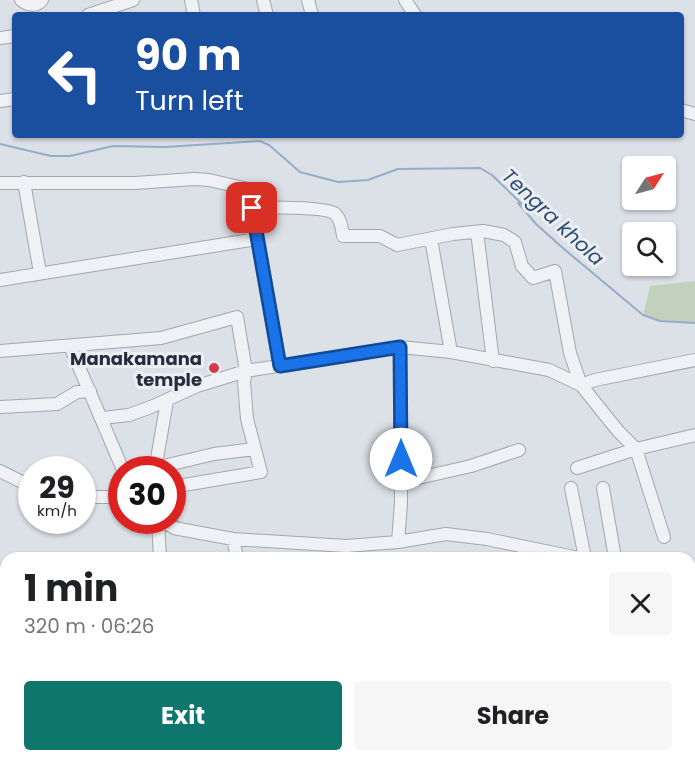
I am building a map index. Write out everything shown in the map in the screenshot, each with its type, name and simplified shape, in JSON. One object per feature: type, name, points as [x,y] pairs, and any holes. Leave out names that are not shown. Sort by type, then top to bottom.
[{"type":"street","points":[[21,0],[29,5],[38,4],[42,0]]},
{"type":"street","points":[[102,12],[129,6]]},
{"type":"street","points":[[0,183],[209,180],[248,189],[280,366]]},
{"type":"street","points":[[24,182],[40,273]]},
{"type":"street","points":[[252,208],[325,210],[335,214],[343,236],[380,236],[397,245],[453,234],[483,231],[504,235],[515,242],[522,266],[533,278],[555,271],[570,353],[581,385],[618,431],[636,449],[664,537]]},
{"type":"street","points":[[477,232],[493,361]]},
{"type":"street","points":[[0,280],[257,239]]},
{"type":"street","points":[[431,239],[451,352]]},
{"type":"street","points":[[0,351],[162,338],[237,317],[246,371],[245,407],[261,472],[186,485]]},
{"type":"street","points":[[70,346],[117,456]]},
{"type":"street","points":[[102,418],[129,415],[167,401],[197,386],[246,371],[400,347],[451,352],[549,370],[581,385],[595,380],[695,360]]},
{"type":"street","points":[[398,542],[401,482],[400,347]]},
{"type":"street","points":[[0,407],[57,404],[77,392],[90,391]]},
{"type":"street","points":[[157,456],[167,401]]},
{"type":"street","points":[[577,468],[636,449],[695,435]]},
{"type":"street","points":[[186,461],[214,453],[254,449]]},
{"type":"street","points":[[401,482],[471,466],[519,450]]},
{"type":"street","points":[[0,471],[18,480]]},
{"type":"street","points":[[572,488],[584,552]]},
{"type":"street","points":[[603,488],[614,552]]},
{"type":"street","points":[[186,530],[233,539],[346,546],[398,542],[446,534],[487,539],[550,552]]},
{"type":"street","points":[[160,534],[160,552]]},
{"type":"street","points":[[233,539],[236,552]]},
{"type":"green space","points":[[695,281],[695,323],[660,321],[643,315],[650,286]]},
{"type":"waterway","name":"Tengra khola","points":[[0,144],[51,156],[70,156],[113,146],[165,147],[260,141],[269,145],[300,172],[338,182],[368,180],[398,169],[480,168],[492,175],[523,205],[518,203],[536,224],[643,315],[660,321],[695,323]]},
{"type":"place","name":"Manakamana temple","points":[[214,368]]},
{"type":"route","points":[[252,208],[280,366],[400,347],[401,459]]}]
